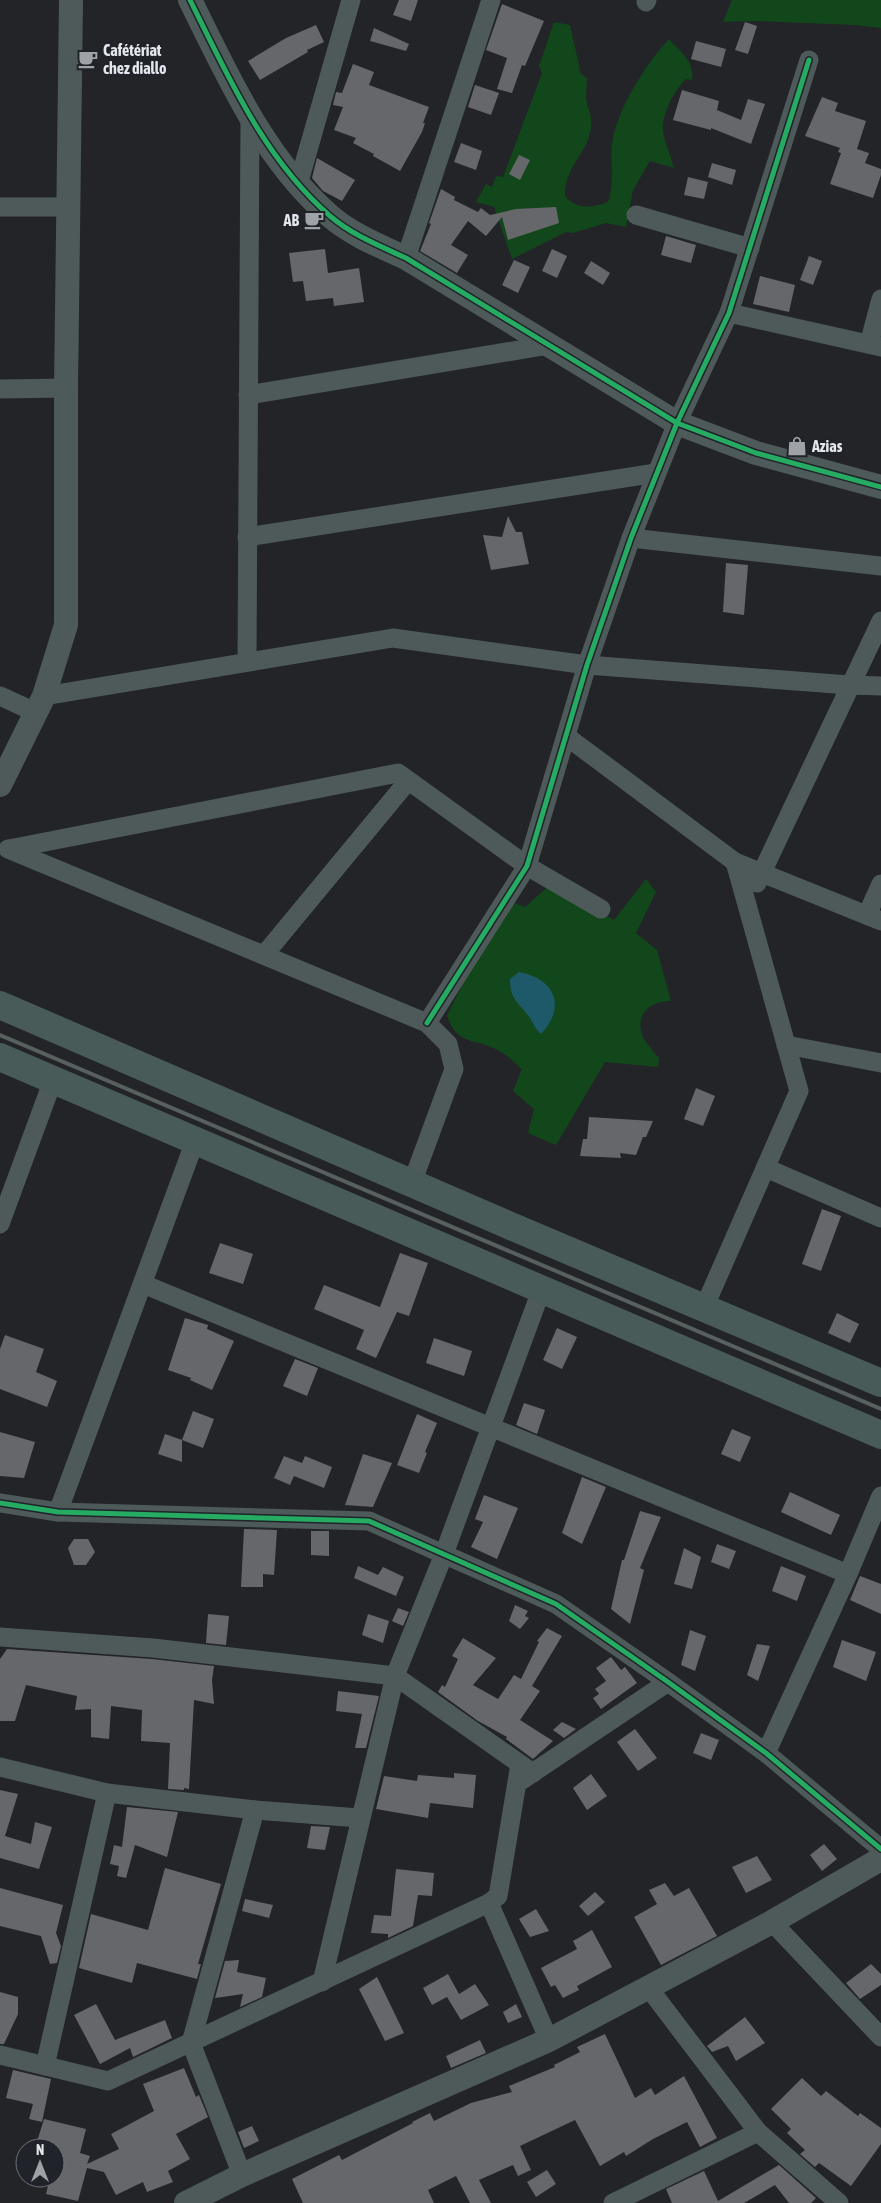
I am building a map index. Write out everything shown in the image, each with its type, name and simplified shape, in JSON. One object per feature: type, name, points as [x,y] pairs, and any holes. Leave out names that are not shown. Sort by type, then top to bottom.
[{"type":"main road","points":[[0,1005],[881,1383]]},
{"type":"main road","points":[[0,1057],[542,1288],[881,1436]]},
{"type":"street","points":[[0,785],[40,704],[66,624],[66,388],[71,0]]},
{"type":"street","points":[[190,0],[250,117],[298,185],[330,217],[359,236],[406,258],[676,423],[756,454],[881,486]]},
{"type":"street","points":[[298,185],[351,0]]},
{"type":"street","points":[[406,258],[491,0]]},
{"type":"street","points":[[426,1023],[527,866],[588,665],[631,538],[676,423],[729,313],[809,60]]},
{"type":"street","points":[[247,662],[250,117]]},
{"type":"street","points":[[0,207],[69,206]]},
{"type":"street","points":[[636,215],[750,248]]},
{"type":"street","points":[[729,313],[875,345],[881,299]]},
{"type":"street","points":[[248,395],[549,345]]},
{"type":"street","points":[[0,389],[66,388]]},
{"type":"street","points":[[247,537],[656,473]]},
{"type":"street","points":[[631,538],[881,566]]},
{"type":"street","points":[[747,905],[849,685],[881,621]]},
{"type":"street","points":[[0,696],[40,704],[247,662],[392,638],[588,665],[881,686]]},
{"type":"street","points":[[566,736],[735,862],[874,918],[881,884]]},
{"type":"street","points":[[4,847],[398,773],[527,866],[602,909]]},
{"type":"street","points":[[264,955],[408,780]]},
{"type":"street","points":[[4,847],[426,1023],[448,1044],[454,1069],[412,1183]]},
{"type":"street","points":[[704,1308],[799,1091],[735,862]]},
{"type":"street","points":[[786,1045],[881,1062]]},
{"type":"street","points":[[0,1224],[53,1080]]},
{"type":"street","points":[[58,1512],[195,1141]]},
{"type":"street","points":[[766,1168],[881,1218]]},
{"type":"street","points":[[143,1284],[848,1574]]},
{"type":"street","points":[[322,1982],[338,1919],[359,1818],[395,1676],[444,1554],[542,1288]]},
{"type":"street","points":[[766,1753],[848,1574],[881,1496]]},
{"type":"street","points":[[0,1503],[58,1512],[369,1520],[556,1604],[766,1753],[881,1849]]},
{"type":"street","points":[[1,1640],[153,1648],[395,1676],[524,1773]]},
{"type":"street","points":[[0,2055],[108,2081],[490,1903],[498,1896],[524,1773],[668,1682]]},
{"type":"street","points":[[0,1767],[107,1792],[255,1810],[359,1818]]},
{"type":"street","points":[[45,2066],[107,1792]]},
{"type":"street","points":[[242,2175],[191,2043],[255,1810]]},
{"type":"street","points":[[186,2203],[242,2175],[549,2040],[772,1922],[881,1859]]},
{"type":"street","points":[[490,1903],[549,2040]]},
{"type":"street","points":[[772,1922],[881,2037]]},
{"type":"street","points":[[648,1987],[758,2132],[839,2203]]},
{"type":"street","points":[[613,2203],[758,2132]]},
{"type":"green space","points":[[732,0],[881,0],[881,28],[755,21],[723,22]]},
{"type":"green space","points":[[554,22],[570,25],[581,74],[587,78],[586,98],[591,128],[585,146],[568,176],[566,185],[565,196],[575,204],[580,206],[596,206],[608,202],[612,181],[612,144],[620,116],[633,88],[669,39],[689,62],[692,80],[686,79],[677,90],[664,117],[663,130],[674,168],[650,161],[633,190],[626,227],[606,223],[573,233],[566,232],[512,259],[494,207],[476,202],[486,184],[492,187],[496,176],[503,177],[542,73],[539,66]]},
{"type":"green space","points":[[646,879],[656,892],[636,933],[657,950],[671,1001],[665,1001],[648,1008],[644,1012],[640,1024],[642,1035],[659,1058],[658,1067],[605,1062],[556,1145],[528,1133],[534,1109],[513,1091],[522,1069],[507,1056],[492,1047],[462,1037],[451,1025],[447,1015],[483,945],[512,902],[525,907],[551,884],[614,920]]},
{"type":"water","points":[[519,972],[541,981],[549,987],[553,995],[554,1013],[549,1024],[541,1034],[513,997],[510,979]]},
{"type":"building","points":[[399,0],[418,0],[411,21],[393,15]]},
{"type":"building","points":[[502,4],[544,21],[525,66],[522,65],[512,93],[497,89],[507,58],[486,50]]},
{"type":"building","points":[[745,22],[757,26],[748,54],[735,50]]},
{"type":"building","points":[[316,25],[324,42],[307,50],[308,52],[260,80],[248,61],[286,38]]},
{"type":"building","points":[[374,28],[409,44],[406,51],[370,41]]},
{"type":"building","points":[[696,41],[726,49],[721,67],[691,59]]},
{"type":"building","points":[[353,64],[374,72],[369,85],[429,107],[422,132],[400,171],[353,143],[356,138],[334,130],[343,107],[333,105],[336,92],[342,93]]},
{"type":"building","points":[[475,85],[499,93],[491,115],[468,107]]},
{"type":"building","points":[[682,90],[719,101],[717,110],[741,120],[748,99],[765,104],[751,144],[711,128],[711,130],[673,120]]},
{"type":"building","points":[[822,97],[838,103],[835,111],[866,121],[857,149],[869,153],[865,163],[881,169],[881,175],[873,198],[830,184],[841,153],[838,152],[840,148],[805,136]]},
{"type":"building","points":[[461,143],[482,151],[476,170],[454,162]]},
{"type":"building","points":[[519,155],[530,160],[520,180],[509,174]]},
{"type":"building","points":[[317,158],[355,180],[342,201],[323,191],[312,178]]},
{"type":"building","points":[[712,163],[736,170],[732,185],[708,177]]},
{"type":"building","points":[[688,177],[708,182],[704,199],[684,195]]},
{"type":"building","points":[[441,189],[455,197],[454,200],[478,212],[481,208],[490,215],[516,209],[556,207],[559,223],[508,240],[502,217],[486,236],[468,221],[451,245],[468,255],[457,273],[420,251],[431,224],[429,223]]},
{"type":"building","points":[[666,236],[696,245],[691,263],[661,255]]},
{"type":"building","points":[[325,249],[328,273],[359,268],[364,302],[334,306],[333,298],[306,301],[303,281],[293,282],[289,253]]},
{"type":"building","points":[[552,249],[567,256],[557,278],[542,271]]},
{"type":"building","points":[[809,256],[822,261],[813,285],[800,280]]},
{"type":"building","points":[[514,260],[530,267],[518,293],[502,285]]},
{"type":"building","points":[[591,261],[610,273],[603,285],[584,273]]},
{"type":"building","points":[[760,276],[795,285],[789,312],[753,304]]},
{"type":"building","points":[[508,516],[516,532],[522,532],[529,564],[491,570],[483,535],[502,537]]},
{"type":"building","points":[[726,563],[748,565],[744,615],[723,612]]},
{"type":"building","points":[[696,1088],[715,1096],[703,1126],[684,1119]]},
{"type":"building","points":[[589,1117],[653,1121],[646,1137],[643,1137],[636,1155],[620,1153],[621,1158],[580,1156],[583,1139],[587,1139]]},
{"type":"building","points":[[822,1209],[841,1216],[821,1271],[802,1264]]},
{"type":"building","points":[[220,1243],[253,1254],[243,1284],[209,1273]]},
{"type":"building","points":[[400,1253],[428,1263],[409,1316],[397,1312],[376,1358],[356,1349],[364,1330],[314,1309],[324,1285],[380,1307]]},
{"type":"building","points":[[837,1313],[859,1324],[850,1343],[828,1333]]},
{"type":"building","points":[[185,1318],[208,1325],[207,1329],[234,1341],[212,1390],[190,1380],[191,1378],[168,1370]]},
{"type":"building","points":[[557,1328],[577,1337],[562,1369],[543,1360]]},
{"type":"building","points":[[5,1335],[44,1349],[36,1372],[57,1381],[47,1407],[0,1389],[0,1349]]},
{"type":"building","points":[[434,1338],[472,1351],[464,1376],[426,1363]]},
{"type":"building","points":[[295,1359],[318,1368],[307,1396],[283,1386]]},
{"type":"building","points":[[524,1403],[545,1410],[537,1434],[516,1425]]},
{"type":"building","points":[[193,1411],[214,1419],[203,1448],[182,1440]]},
{"type":"building","points":[[417,1414],[437,1423],[419,1473],[397,1465]]},
{"type":"building","points":[[732,1429],[751,1437],[740,1462],[721,1454]]},
{"type":"building","points":[[0,1432],[35,1442],[24,1478],[0,1476]]},
{"type":"building","points":[[165,1434],[182,1440],[182,1462],[158,1454]]},
{"type":"building","points":[[363,1454],[392,1463],[373,1507],[345,1505]]},
{"type":"building","points":[[284,1456],[302,1463],[305,1456],[332,1467],[324,1488],[294,1476],[290,1485],[274,1478]]},
{"type":"building","points":[[582,1477],[606,1487],[582,1544],[562,1533]]},
{"type":"building","points":[[790,1492],[840,1515],[831,1535],[781,1512]]},
{"type":"building","points":[[484,1495],[518,1508],[497,1559],[471,1547],[483,1522],[475,1519]]},
{"type":"building","points":[[640,1511],[661,1517],[640,1568],[644,1570],[630,1624],[611,1609],[622,1560],[624,1560]]},
{"type":"building","points":[[244,1529],[277,1530],[274,1575],[263,1574],[263,1587],[241,1587]]},
{"type":"building","points":[[311,1531],[329,1531],[329,1556],[311,1555]]},
{"type":"building","points":[[74,1539],[88,1539],[95,1552],[86,1565],[74,1565],[68,1548]]},
{"type":"building","points":[[717,1544],[736,1551],[729,1569],[711,1562]]},
{"type":"building","points":[[684,1548],[701,1557],[692,1589],[674,1584]]},
{"type":"building","points":[[358,1566],[378,1575],[383,1567],[404,1577],[396,1596],[354,1578]]},
{"type":"building","points":[[781,1566],[806,1576],[797,1601],[772,1591]]},
{"type":"building","points":[[860,1576],[881,1584],[881,1614],[850,1600]]},
{"type":"building","points":[[515,1605],[528,1611],[525,1616],[529,1618],[520,1629],[509,1621]]},
{"type":"building","points":[[398,1608],[409,1612],[403,1626],[392,1621]]},
{"type":"building","points":[[208,1614],[229,1616],[226,1645],[206,1643]]},
{"type":"building","points":[[368,1614],[389,1621],[383,1643],[362,1635]]},
{"type":"building","points":[[547,1628],[562,1636],[532,1686],[540,1691],[520,1720],[553,1741],[533,1759],[506,1739],[507,1737],[478,1721],[438,1692],[442,1685],[445,1687],[458,1659],[452,1656],[463,1638],[496,1658],[473,1685],[498,1699],[514,1675],[521,1679],[539,1642],[537,1641]]},
{"type":"building","points":[[690,1630],[706,1636],[695,1671],[681,1665]]},
{"type":"building","points":[[842,1640],[876,1652],[866,1681],[833,1667]]},
{"type":"building","points":[[757,1644],[770,1646],[758,1681],[747,1675]]},
{"type":"building","points":[[7,1649],[152,1659],[214,1666],[212,1680],[214,1704],[194,1700],[189,1789],[168,1789],[170,1743],[141,1741],[142,1710],[111,1706],[109,1739],[91,1737],[91,1709],[75,1710],[77,1696],[26,1685],[15,1721],[0,1721],[0,1659]]},
{"type":"building","points":[[611,1657],[621,1670],[625,1667],[637,1683],[601,1709],[593,1698],[599,1694],[595,1689],[606,1681],[596,1668]]},
{"type":"building","points":[[338,1691],[379,1696],[366,1748],[355,1748],[362,1714],[336,1711]]},
{"type":"building","points":[[562,1722],[576,1729],[564,1738],[553,1730]]},
{"type":"building","points":[[635,1729],[657,1758],[638,1771],[617,1742]]},
{"type":"building","points":[[701,1733],[719,1740],[711,1760],[693,1753]]},
{"type":"building","points":[[454,1773],[476,1775],[473,1808],[430,1803],[428,1818],[376,1809],[384,1776],[417,1781],[418,1775],[454,1778]]},
{"type":"building","points":[[591,1774],[607,1796],[587,1810],[573,1788]]},
{"type":"building","points":[[0,1790],[18,1794],[5,1836],[31,1844],[35,1822],[52,1827],[39,1869],[0,1858]]},
{"type":"building","points":[[127,1807],[178,1812],[167,1857],[135,1845],[126,1878],[117,1876],[119,1866],[110,1864],[114,1845],[122,1847]]},
{"type":"building","points":[[311,1826],[330,1827],[325,1850],[307,1848]]},
{"type":"building","points":[[824,1844],[837,1859],[822,1871],[810,1855]]},
{"type":"building","points":[[757,1856],[772,1880],[746,1893],[732,1867]]},
{"type":"building","points":[[165,1868],[221,1884],[198,1964],[201,1964],[197,1979],[137,1963],[132,1983],[79,1968],[91,1914],[148,1930]]},
{"type":"building","points":[[396,1869],[434,1873],[432,1896],[418,1895],[413,1926],[388,1938],[388,1934],[371,1933],[374,1915],[391,1916]]},
{"type":"building","points":[[665,1883],[674,1896],[689,1888],[717,1936],[661,1965],[634,1917],[657,1904],[649,1890]]},
{"type":"building","points":[[0,1888],[63,1905],[56,1933],[61,1946],[57,1963],[50,1964],[41,1936],[0,1926]]},
{"type":"building","points":[[595,1892],[605,1902],[588,1916],[579,1906]]},
{"type":"building","points":[[245,1899],[273,1905],[269,1918],[242,1911]]},
{"type":"building","points":[[536,1909],[549,1931],[530,1937],[519,1919]]},
{"type":"building","points":[[592,1930],[612,1967],[577,1986],[579,1990],[563,1998],[555,1985],[551,1987],[541,1968],[577,1949],[573,1941]]},
{"type":"building","points":[[239,1960],[237,1972],[266,1978],[262,1997],[240,2007],[243,1994],[215,1998],[225,1961]]},
{"type":"building","points":[[871,1964],[881,1974],[881,1985],[860,1999],[846,1983]]},
{"type":"building","points":[[448,1974],[459,1994],[475,1984],[489,2005],[461,2020],[447,1997],[432,2005],[423,1988]]},
{"type":"building","points":[[377,1977],[404,2033],[385,2041],[359,1989]]},
{"type":"building","points":[[0,1992],[18,1997],[18,2014],[4,2044],[0,2044]]},
{"type":"building","points":[[96,2004],[115,2040],[165,2020],[172,2038],[133,2057],[130,2048],[100,2064],[74,2015]]},
{"type":"building","points":[[516,2004],[522,2017],[508,2023],[503,2012]]},
{"type":"building","points":[[745,2017],[765,2043],[736,2061],[728,2046],[712,2052],[707,2046]]},
{"type":"building","points":[[605,2034],[635,2098],[651,2088],[655,2095],[684,2076],[717,2138],[700,2147],[687,2122],[653,2139],[626,2156],[624,2152],[600,2166],[575,2120],[520,2146],[531,2170],[518,2176],[513,2165],[479,2180],[491,2203],[470,2203],[456,2176],[428,2190],[434,2203],[303,2203],[292,2179],[339,2155],[342,2160],[430,2113],[434,2121],[471,2103],[512,2092],[509,2086],[555,2067],[554,2065],[580,2052],[577,2047]]},
{"type":"building","points":[[480,2040],[486,2053],[451,2068],[446,2056]]},
{"type":"building","points":[[184,2068],[196,2097],[199,2095],[208,2117],[176,2134],[190,2159],[168,2171],[173,2182],[147,2192],[143,2182],[116,2195],[104,2172],[87,2168],[78,2201],[46,2194],[48,2188],[65,2188],[65,2138],[38,2138],[44,2119],[86,2129],[80,2153],[90,2156],[87,2164],[119,2149],[111,2134],[154,2111],[143,2084]]},
{"type":"building","points":[[13,2070],[51,2079],[42,2122],[29,2119],[33,2104],[6,2098]]},
{"type":"building","points":[[802,2078],[821,2096],[826,2091],[858,2116],[860,2113],[881,2128],[881,2144],[851,2186],[819,2163],[815,2167],[800,2154],[805,2150],[787,2133],[791,2129],[771,2109]]},
{"type":"building","points":[[252,2126],[259,2141],[244,2148],[238,2132]]},
{"type":"building","points":[[779,2165],[816,2198],[811,2203],[789,2203],[775,2185],[744,2203],[672,2203],[666,2189],[704,2171],[718,2201]]},
{"type":"building","points":[[547,2170],[556,2184],[536,2197],[527,2182]]},
{"type":"railway","points":[[0,1035],[881,1409]]},
{"type":"cycle path","points":[[190,0],[234,87],[267,143],[307,193],[339,223],[367,240],[406,258],[677,423],[756,453],[881,487]]},
{"type":"cycle path","points":[[427,1023],[527,866],[587,665],[631,538],[677,423],[729,313],[809,60]]},
{"type":"cycle path","points":[[0,1503],[58,1512],[369,1521],[556,1604],[766,1753],[881,1849]]},
{"type":"place","name":"Cafétériat chez diallo","points":[[88,59]]},
{"type":"place","name":"AB","points":[[314,220]]},
{"type":"place","name":"Azias","points":[[797,446]]}]
